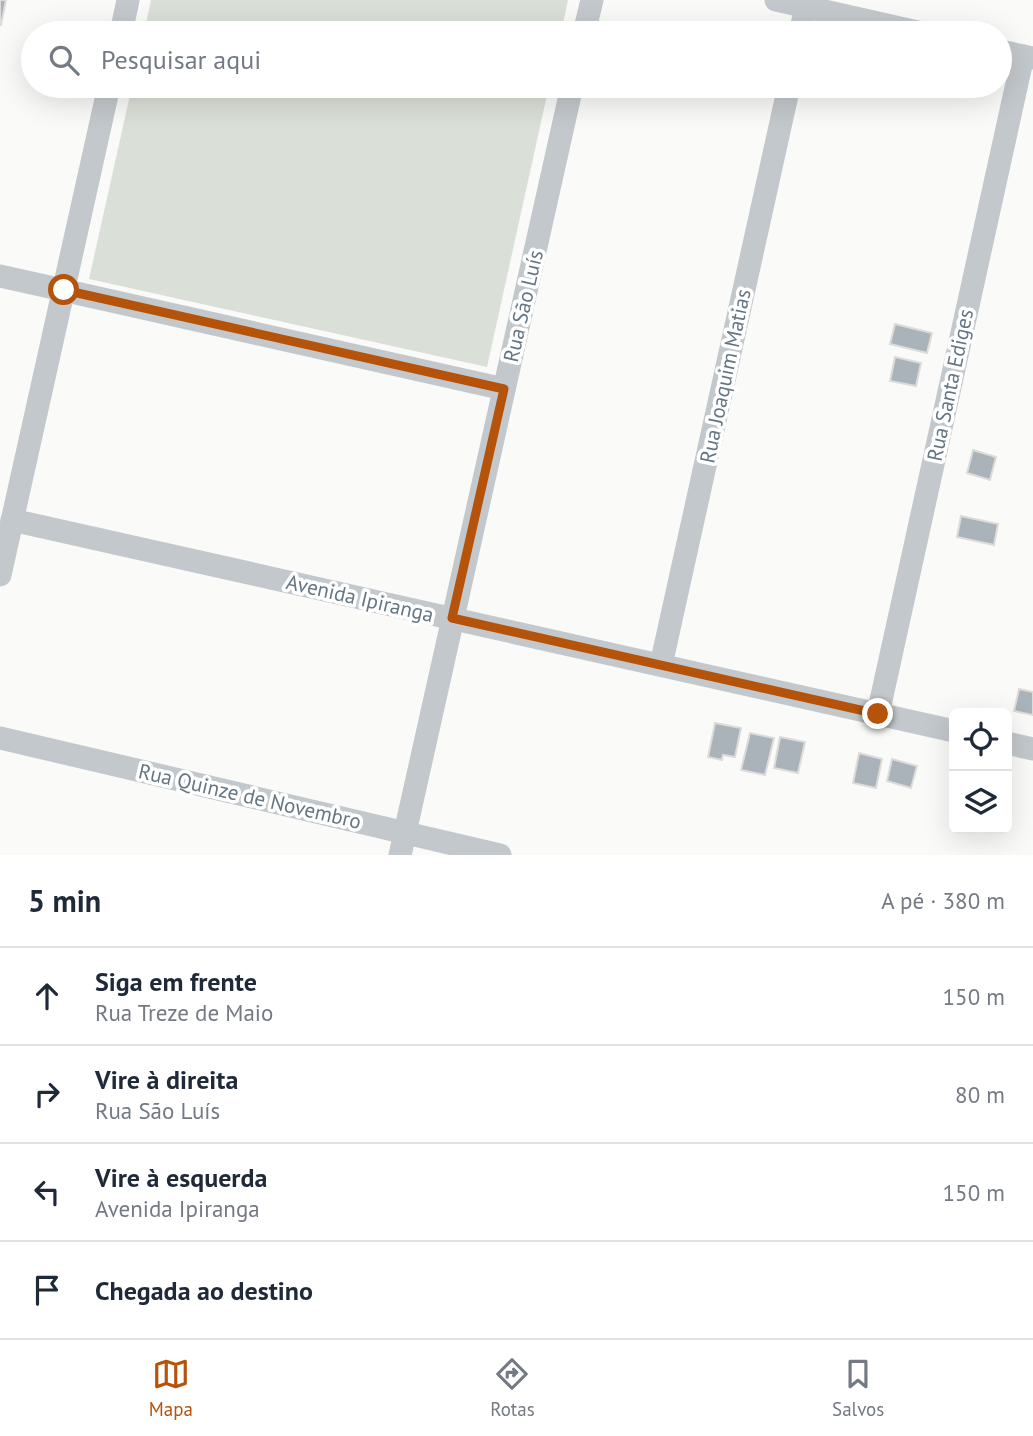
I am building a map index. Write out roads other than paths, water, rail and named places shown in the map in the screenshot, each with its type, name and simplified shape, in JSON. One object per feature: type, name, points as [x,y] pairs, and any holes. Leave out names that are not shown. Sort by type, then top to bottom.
[{"type":"street","points":[[124,21],[128,0]]},
{"type":"street","points":[[587,21],[592,0]]},
{"type":"street","points":[[776,0],[868,21]]},
{"type":"street","points":[[803,21],[806,7]]},
{"type":"street","name":"Rua Santa Ediges","points":[[878,714],[1028,57]]},
{"type":"street","points":[[0,575],[106,98]]},
{"type":"street","name":"Rua São Luís","points":[[400,855],[569,98]]},
{"type":"street","name":"Rua Joaquim Matias","points":[[661,665],[786,98]]},
{"type":"street","points":[[0,276],[504,389]]},
{"type":"street","name":"Avenida Ipiranga","points":[[12,520],[949,730]]},
{"type":"street","name":"Rua Quinze de Novembro","points":[[0,738],[500,855]]},
{"type":"street","points":[[1012,744],[1033,749]]}]
